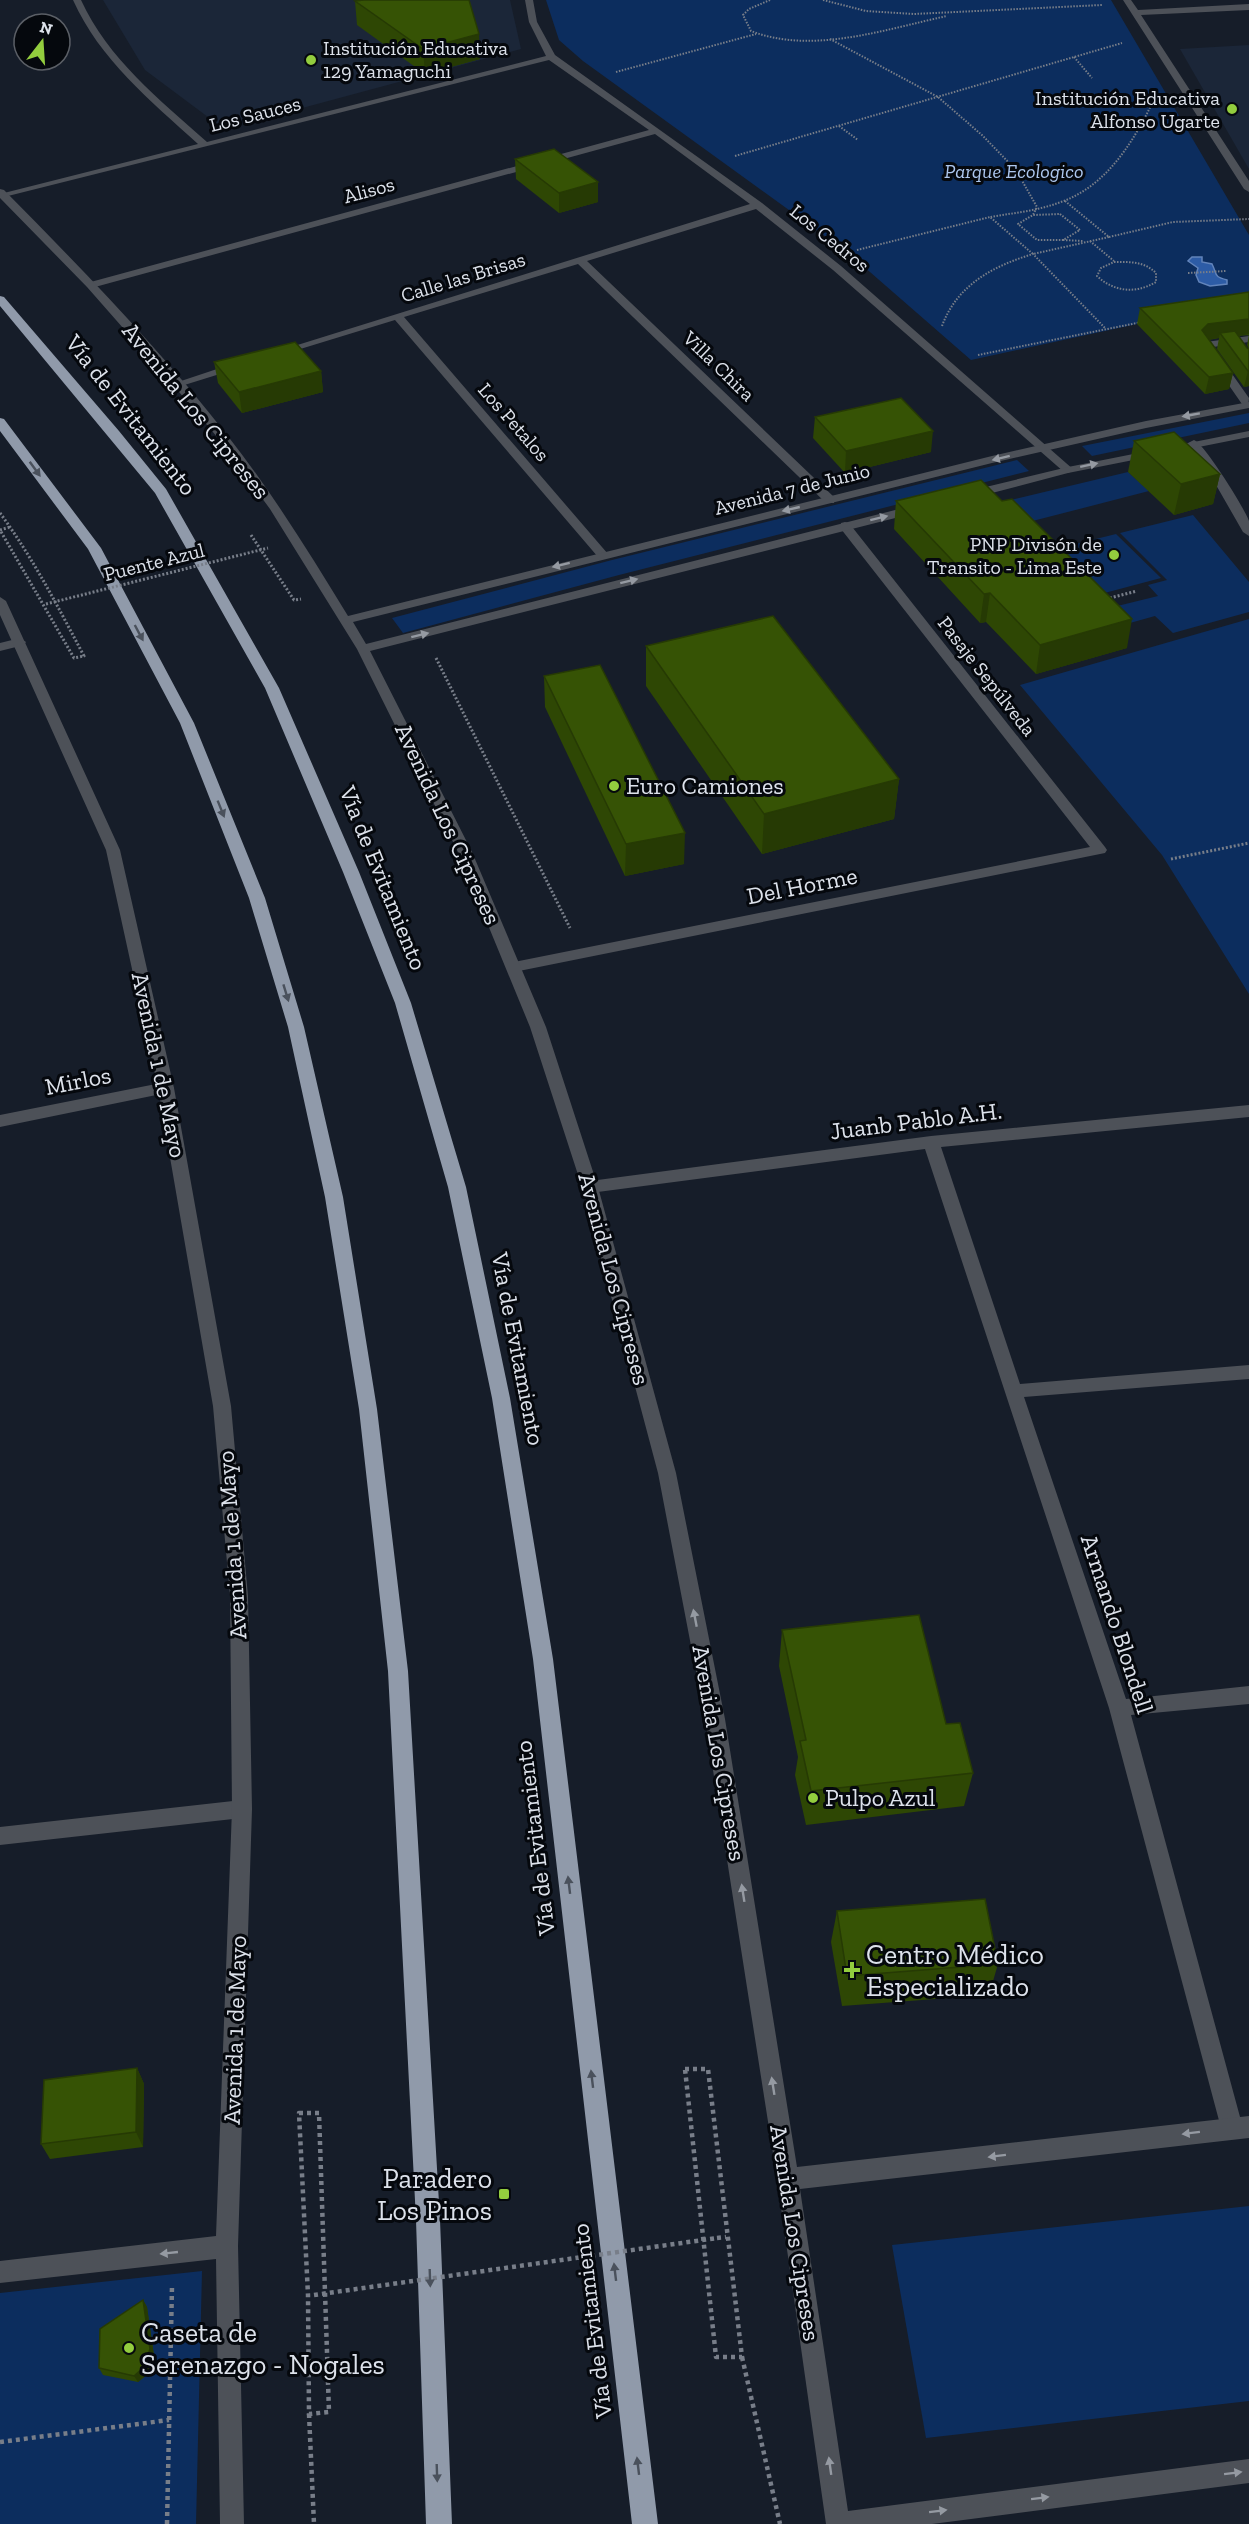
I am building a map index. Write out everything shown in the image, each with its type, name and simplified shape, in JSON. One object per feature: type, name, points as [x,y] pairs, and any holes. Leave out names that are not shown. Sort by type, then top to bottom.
[{"type":"highway","name":"Vía de Evitamiento","points":[[0,299],[115,434],[161,492],[273,688],[351,872],[402,1003],[457,1187],[501,1398],[543,1659],[645,2524]]},
{"type":"highway","points":[[0,422],[94,548],[187,723],[260,909],[296,1027],[334,1197],[368,1409],[398,1671],[428,2220],[439,2524]]},
{"type":"street","points":[[77,0],[88,23],[113,57],[205,145]]},
{"type":"street","points":[[529,0],[533,22],[550,57]]},
{"type":"street","points":[[1131,6],[1249,7]]},
{"type":"street","points":[[1131,6],[1249,189]]},
{"type":"street","name":"Los Sauces","points":[[2,194],[550,57]]},
{"type":"street","name":"Los Cedros","points":[[550,57],[758,205],[837,268],[1068,470]]},
{"type":"street","name":"Alisos","points":[[91,285],[657,131]]},
{"type":"street","name":"Avenida Los Cipreses","points":[[2,194],[91,285],[222,436],[272,505],[346,620],[363,649],[465,852],[538,1028],[590,1187],[667,1473],[715,1719],[788,2179],[838,2524]]},
{"type":"street","name":"Calle las Brisas","points":[[266,357],[758,205]]},
{"type":"street","name":"Villa Chira","points":[[580,260],[830,500]]},
{"type":"street","name":"Los Petalos","points":[[397,316],[602,554]]},
{"type":"street","points":[[1249,339],[1239,346],[1206,345],[1249,405]]},
{"type":"street","points":[[178,384],[244,363]]},
{"type":"street","name":"Avenida 7 de Junio","points":[[346,620],[602,554],[1042,447],[1249,405]]},
{"type":"street","points":[[959,498],[1068,470],[1194,443],[1249,434]]},
{"type":"street","points":[[1194,443],[1205,456],[1249,532]]},
{"type":"street","points":[[363,649],[925,506]]},
{"type":"street","name":"Pasaje Sepúlveda","points":[[845,526],[1100,850]]},
{"type":"street","name":"Avenida 1 de Mayo","points":[[0,600],[113,850],[166,1088],[222,1406],[239,1596],[242,1809],[227,2246],[232,2524]]},
{"type":"street","points":[[0,647],[20,642]]},
{"type":"street","name":"Del Horme","points":[[514,967],[1100,850]]},
{"type":"street","name":"Mirlos","points":[[0,1120],[166,1088]]},
{"type":"street","name":"Juanb Pablo A.H.","points":[[590,1187],[931,1142],[1249,1111]]},
{"type":"street","name":"Armando Blondell","points":[[931,1142],[1119,1708],[1241,2128]]},
{"type":"street","points":[[1014,1391],[1249,1372]]},
{"type":"street","points":[[1119,1708],[1249,1695]]},
{"type":"street","points":[[0,1836],[242,1809]]},
{"type":"street","points":[[788,2179],[1241,2128]]},
{"type":"street","points":[[0,2272],[227,2246]]},
{"type":"street","points":[[838,2524],[1249,2470]]},
{"type":"path","points":[[770,0],[749,9],[743,15],[744,22],[757,34],[792,42],[830,39],[962,12]]},
{"type":"path","points":[[823,0],[866,11],[889,13],[1131,6]]},
{"type":"path","points":[[584,80],[757,34]]},
{"type":"path","points":[[830,39],[938,96],[983,136],[1016,170],[1037,207]]},
{"type":"path","points":[[725,159],[1129,41]]},
{"type":"path","points":[[1074,57],[1087,69],[1092,78]]},
{"type":"path","points":[[852,251],[1065,201],[1087,189],[1112,169],[1148,113],[1170,67]]},
{"type":"path","points":[[838,125],[858,140]]},
{"type":"path","points":[[1065,201],[1109,237]]},
{"type":"path","points":[[1033,215],[1037,207]]},
{"type":"path","points":[[1063,240],[1080,230],[1060,214],[1033,215],[1018,224],[1037,240],[1091,241],[1114,262],[1144,264],[1156,273],[1156,282],[1134,290],[1107,284],[1097,276],[1097,271],[1100,267],[1114,262]]},
{"type":"path","points":[[990,217],[1033,254],[1105,328]]},
{"type":"path","points":[[942,328],[951,304],[999,265],[1033,254],[1173,222],[1249,219]]},
{"type":"path","points":[[1188,273],[1226,271]]},
{"type":"path","points":[[945,362],[1148,321]]},
{"type":"path","points":[[0,513],[10,526],[38,567],[84,656],[74,658],[0,530],[10,526]]},
{"type":"path","name":"Puente Azul","points":[[44,604],[268,548]]},
{"type":"path","points":[[1104,600],[1137,591]]},
{"type":"path","points":[[432,648],[572,932]]},
{"type":"path","points":[[1171,859],[1249,843]]},
{"type":"path","points":[[742,2357],[716,2357],[685,2069],[708,2069],[726,2237],[742,2357],[780,2524]]},
{"type":"path","points":[[309,2414],[329,2412],[319,2113],[299,2113],[311,2295],[309,2414],[314,2524]]},
{"type":"path","points":[[311,2295],[726,2237]]},
{"type":"path","points":[[167,2524],[172,2252]]},
{"type":"path","points":[[0,2442],[169,2420]]},
{"type":"shaded area","name":"Institución Educativa 129 Yamaguchi","points":[[103,0],[510,0],[521,49],[224,129],[145,70]]},
{"type":"shaded area","name":"Institución Educativa Alfonso Ugarte","points":[[1249,45],[1249,169],[1180,49]]},
{"type":"shaded area","points":[[1192,257],[1202,257],[1202,262],[1212,264],[1216,275],[1227,280],[1227,284],[1210,286],[1199,282],[1196,275],[1198,268],[1188,261]]},
{"type":"green space","name":"Parque Ecologico","points":[[546,0],[1111,0],[1249,235],[1249,307],[1137,324],[971,360],[847,252],[583,61],[559,40]]},
{"type":"green space","points":[[1249,413],[1249,423],[1092,456],[1082,446]]},
{"type":"green space","points":[[1017,460],[1029,471],[619,575],[403,633],[392,618],[612,560]]},
{"type":"green space","points":[[1128,472],[1149,491],[998,530],[977,508]]},
{"type":"green space","points":[[1193,515],[1249,582],[1249,612],[1173,633],[1155,616],[1112,628],[1097,611],[1158,596],[1148,585],[1167,580],[1120,533]]},
{"type":"green space","points":[[1116,534],[1161,578],[1082,599],[1039,553]]},
{"type":"green space","points":[[1249,619],[1249,994],[1162,855],[1020,685]]},
{"type":"green space","points":[[1249,2206],[1249,2401],[926,2438],[892,2245]]},
{"type":"green space","points":[[202,2271],[196,2524],[0,2524],[0,2293]]},
{"type":"building","points":[[469,0],[479,34],[423,49],[355,1]]},
{"type":"building","points":[[554,149],[598,182],[559,193],[515,159]]},
{"type":"building","points":[[1249,292],[1249,319],[1208,324],[1202,330],[1233,373],[1209,377],[1140,308]]},
{"type":"building","points":[[1235,331],[1249,349],[1249,371],[1220,333]]},
{"type":"building","points":[[295,342],[321,371],[239,392],[214,362]]},
{"type":"building","points":[[901,398],[933,431],[846,451],[815,417]]},
{"type":"building","points":[[1174,432],[1220,474],[1181,484],[1134,441]]},
{"type":"building","points":[[981,480],[1002,501],[1012,499],[1132,619],[1040,645],[990,593],[984,594],[896,501]]},
{"type":"building","points":[[773,616],[899,779],[764,814],[646,646]]},
{"type":"building","name":"Euro Camiones","points":[[600,665],[685,833],[626,844],[544,676]]},
{"type":"building","points":[[919,1615],[946,1724],[960,1723],[973,1773],[811,1791],[800,1741],[806,1740],[782,1630]]},
{"type":"building","points":[[985,1899],[998,1964],[847,1976],[837,1911]]},
{"type":"building","points":[[137,2068],[136,2132],[41,2144],[44,2080]]},
{"type":"building","name":"Caseta de Serenazgo - Nogales","points":[[143,2300],[150,2349],[144,2367],[134,2376],[99,2368],[100,2329]]},
{"type":"place","name":"Institución Educativa 129 Yamaguchi","points":[[311,60]]},
{"type":"place","name":"Institución Educativa Alfonso Ugarte","points":[[1232,109]]},
{"type":"place","name":"PNP Divisón de Transito - Lima Este","points":[[1114,555]]},
{"type":"place","name":"Euro Camiones","points":[[614,786]]},
{"type":"place","name":"Pulpo Azul","points":[[813,1798]]},
{"type":"place","name":"Centro Médico Especializado","points":[[852,1970]]},
{"type":"place","name":"Paradero Los Pinos","points":[[504,2194]]},
{"type":"place","name":"Caseta de Serenazgo - Nogales","points":[[129,2348]]}]
